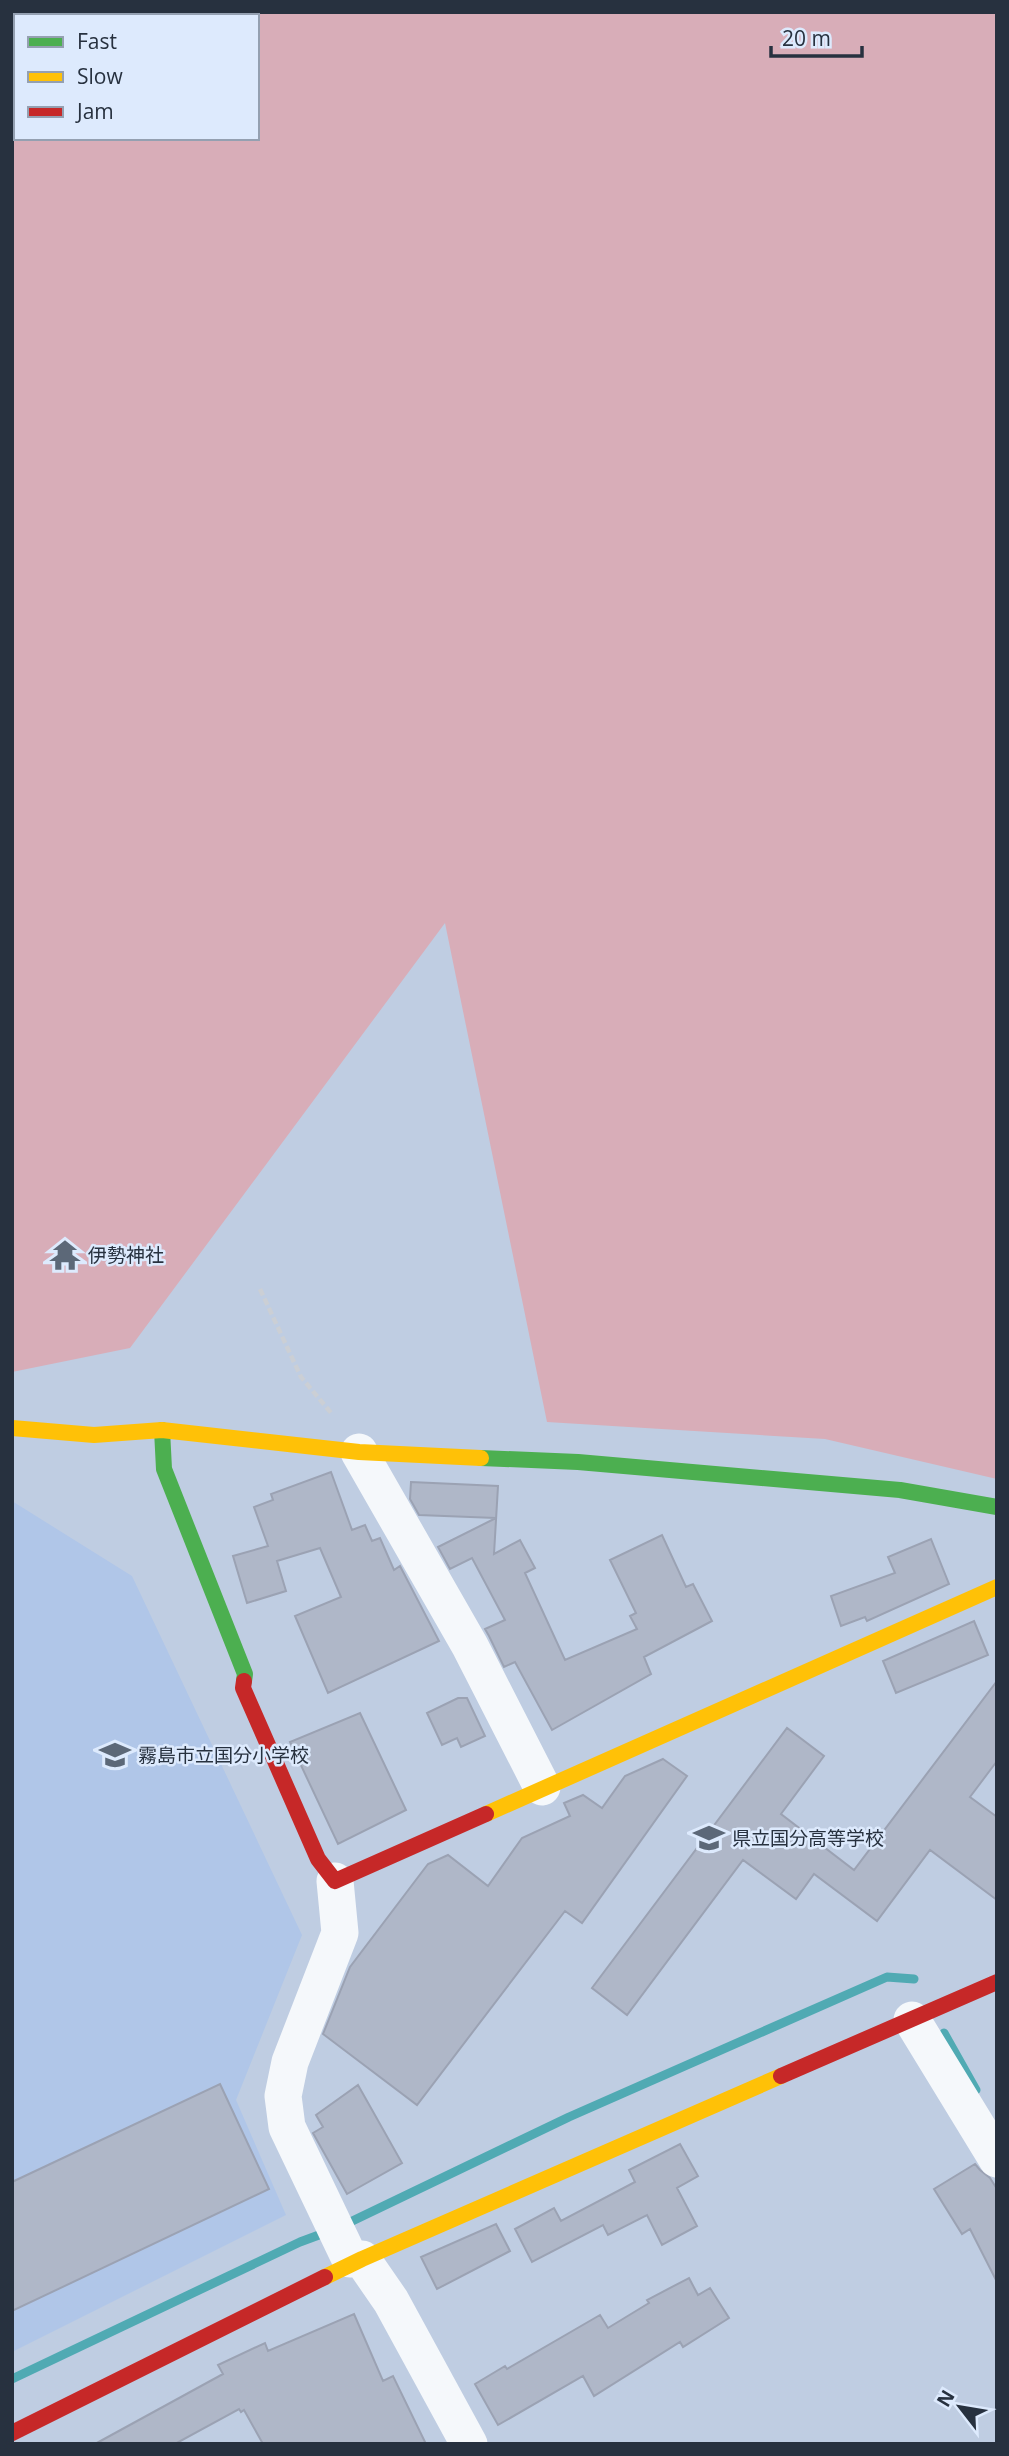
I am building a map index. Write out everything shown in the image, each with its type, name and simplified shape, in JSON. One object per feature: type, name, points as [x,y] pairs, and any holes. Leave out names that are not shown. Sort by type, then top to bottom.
[{"type":"street","points":[[12,1429],[94,1435],[162,1430],[359,1452],[578,1462],[900,1490],[997,1507]]},
{"type":"street","points":[[162,1430],[164,1469],[245,1674],[243,1688],[318,1859],[335,1881],[340,1933],[290,2062],[283,2096],[287,2127],[330,2216],[355,2257],[391,2301],[468,2444]]},
{"type":"street","points":[[359,1452],[470,1646],[542,1787]]},
{"type":"street","points":[[335,1881],[997,1587]]},
{"type":"street","points":[[12,2433],[355,2257],[997,1982]]},
{"type":"street","points":[[912,2020],[997,2159]]},
{"type":"path","points":[[260,1289],[301,1377],[359,1452]]},
{"type":"shaded area","points":[[12,12],[997,12],[997,1479],[825,1439],[547,1422],[445,923],[130,1348],[12,1372]]},
{"type":"shaded area","name":"霧島市立国分小学校","points":[[12,1501],[132,1576],[302,1935],[236,2100],[286,2215],[12,2352]]},
{"type":"building","points":[[331,1472],[352,1530],[365,1525],[372,1541],[380,1538],[394,1570],[400,1566],[439,1641],[328,1693],[295,1616],[341,1597],[320,1548],[277,1561],[286,1591],[247,1603],[233,1556],[268,1546],[254,1507],[273,1500],[271,1494]]},
{"type":"building","points":[[411,1482],[498,1486],[494,1554],[520,1540],[535,1568],[525,1573],[565,1660],[637,1629],[630,1616],[636,1613],[610,1560],[662,1535],[686,1587],[693,1584],[712,1621],[644,1657],[651,1674],[552,1730],[515,1662],[504,1667],[485,1629],[505,1620],[472,1558],[450,1569],[438,1547],[496,1518],[419,1515],[410,1499]]},
{"type":"building","points":[[931,1539],[949,1584],[867,1621],[865,1617],[841,1626],[831,1596],[895,1573],[888,1557]]},
{"type":"building","points":[[974,1621],[988,1655],[896,1693],[883,1661]]},
{"type":"building","points":[[997,1681],[997,1761],[970,1797],[997,1817],[997,1900],[930,1850],[877,1921],[814,1874],[796,1899],[743,1860],[627,2015],[592,1988],[787,1728],[824,1756],[781,1814],[854,1870]]},
{"type":"building","points":[[458,1698],[467,1698],[485,1736],[461,1747],[457,1738],[442,1745],[427,1713]]},
{"type":"building","points":[[360,1713],[406,1810],[338,1844],[290,1742]]},
{"type":"building","points":[[663,1759],[687,1776],[582,1923],[565,1911],[417,2105],[323,2034],[350,1967],[428,1864],[448,1855],[488,1886],[522,1838],[570,1816],[564,1803],[583,1795],[602,1808],[625,1776]]},
{"type":"building","points":[[220,2084],[269,2189],[12,2311],[12,2182]]},
{"type":"building","points":[[358,2085],[402,2163],[347,2194],[313,2133],[323,2127],[316,2115]]},
{"type":"building","points":[[680,2144],[698,2176],[677,2188],[697,2226],[662,2245],[647,2215],[608,2235],[603,2225],[532,2262],[515,2229],[554,2208],[561,2221],[635,2182],[629,2170]]},
{"type":"building","points":[[975,2164],[997,2189],[997,2282],[970,2229],[962,2234],[934,2189]]},
{"type":"building","points":[[496,2224],[510,2251],[437,2289],[421,2257]]},
{"type":"building","points":[[689,2278],[698,2295],[710,2288],[729,2318],[683,2347],[680,2342],[594,2396],[583,2376],[498,2425],[475,2384],[505,2366],[507,2369],[600,2315],[608,2328],[649,2303],[647,2300]]},
{"type":"building","points":[[354,2314],[383,2381],[393,2376],[426,2444],[263,2444],[244,2410],[241,2412],[239,2409],[175,2444],[95,2444],[223,2374],[218,2365],[265,2343],[268,2351]]},
{"type":"waterway","points":[[344,2225],[569,2117],[887,1977],[914,1979]]},
{"type":"waterway","points":[[944,2033],[976,2090]]},
{"type":"waterway","points":[[12,2379],[300,2242],[327,2232]]},
{"type":"traffic: fast","points":[[162,1430],[164,1469],[245,1674],[244,1681]]},
{"type":"traffic: fast","points":[[481,1458],[578,1462],[900,1490],[997,1507]]},
{"type":"traffic: slow","points":[[12,1428],[94,1435],[162,1430],[359,1452],[481,1458]]},
{"type":"traffic: slow","points":[[486,1814],[997,1587]]},
{"type":"traffic: slow","points":[[325,2277],[781,2076]]},
{"type":"traffic: jam","points":[[244,1681],[243,1688],[318,1859],[335,1881],[486,1814]]},
{"type":"traffic: jam","points":[[781,2076],[997,1982]]},
{"type":"traffic: jam","points":[[12,2433],[325,2277]]},
{"type":"place","name":"伊勢神社","points":[[65,1255]]},
{"type":"place","name":"霧島市立国分小学校","points":[[115,1755]]},
{"type":"place","name":"県立国分高等学校","points":[[709,1838]]}]
